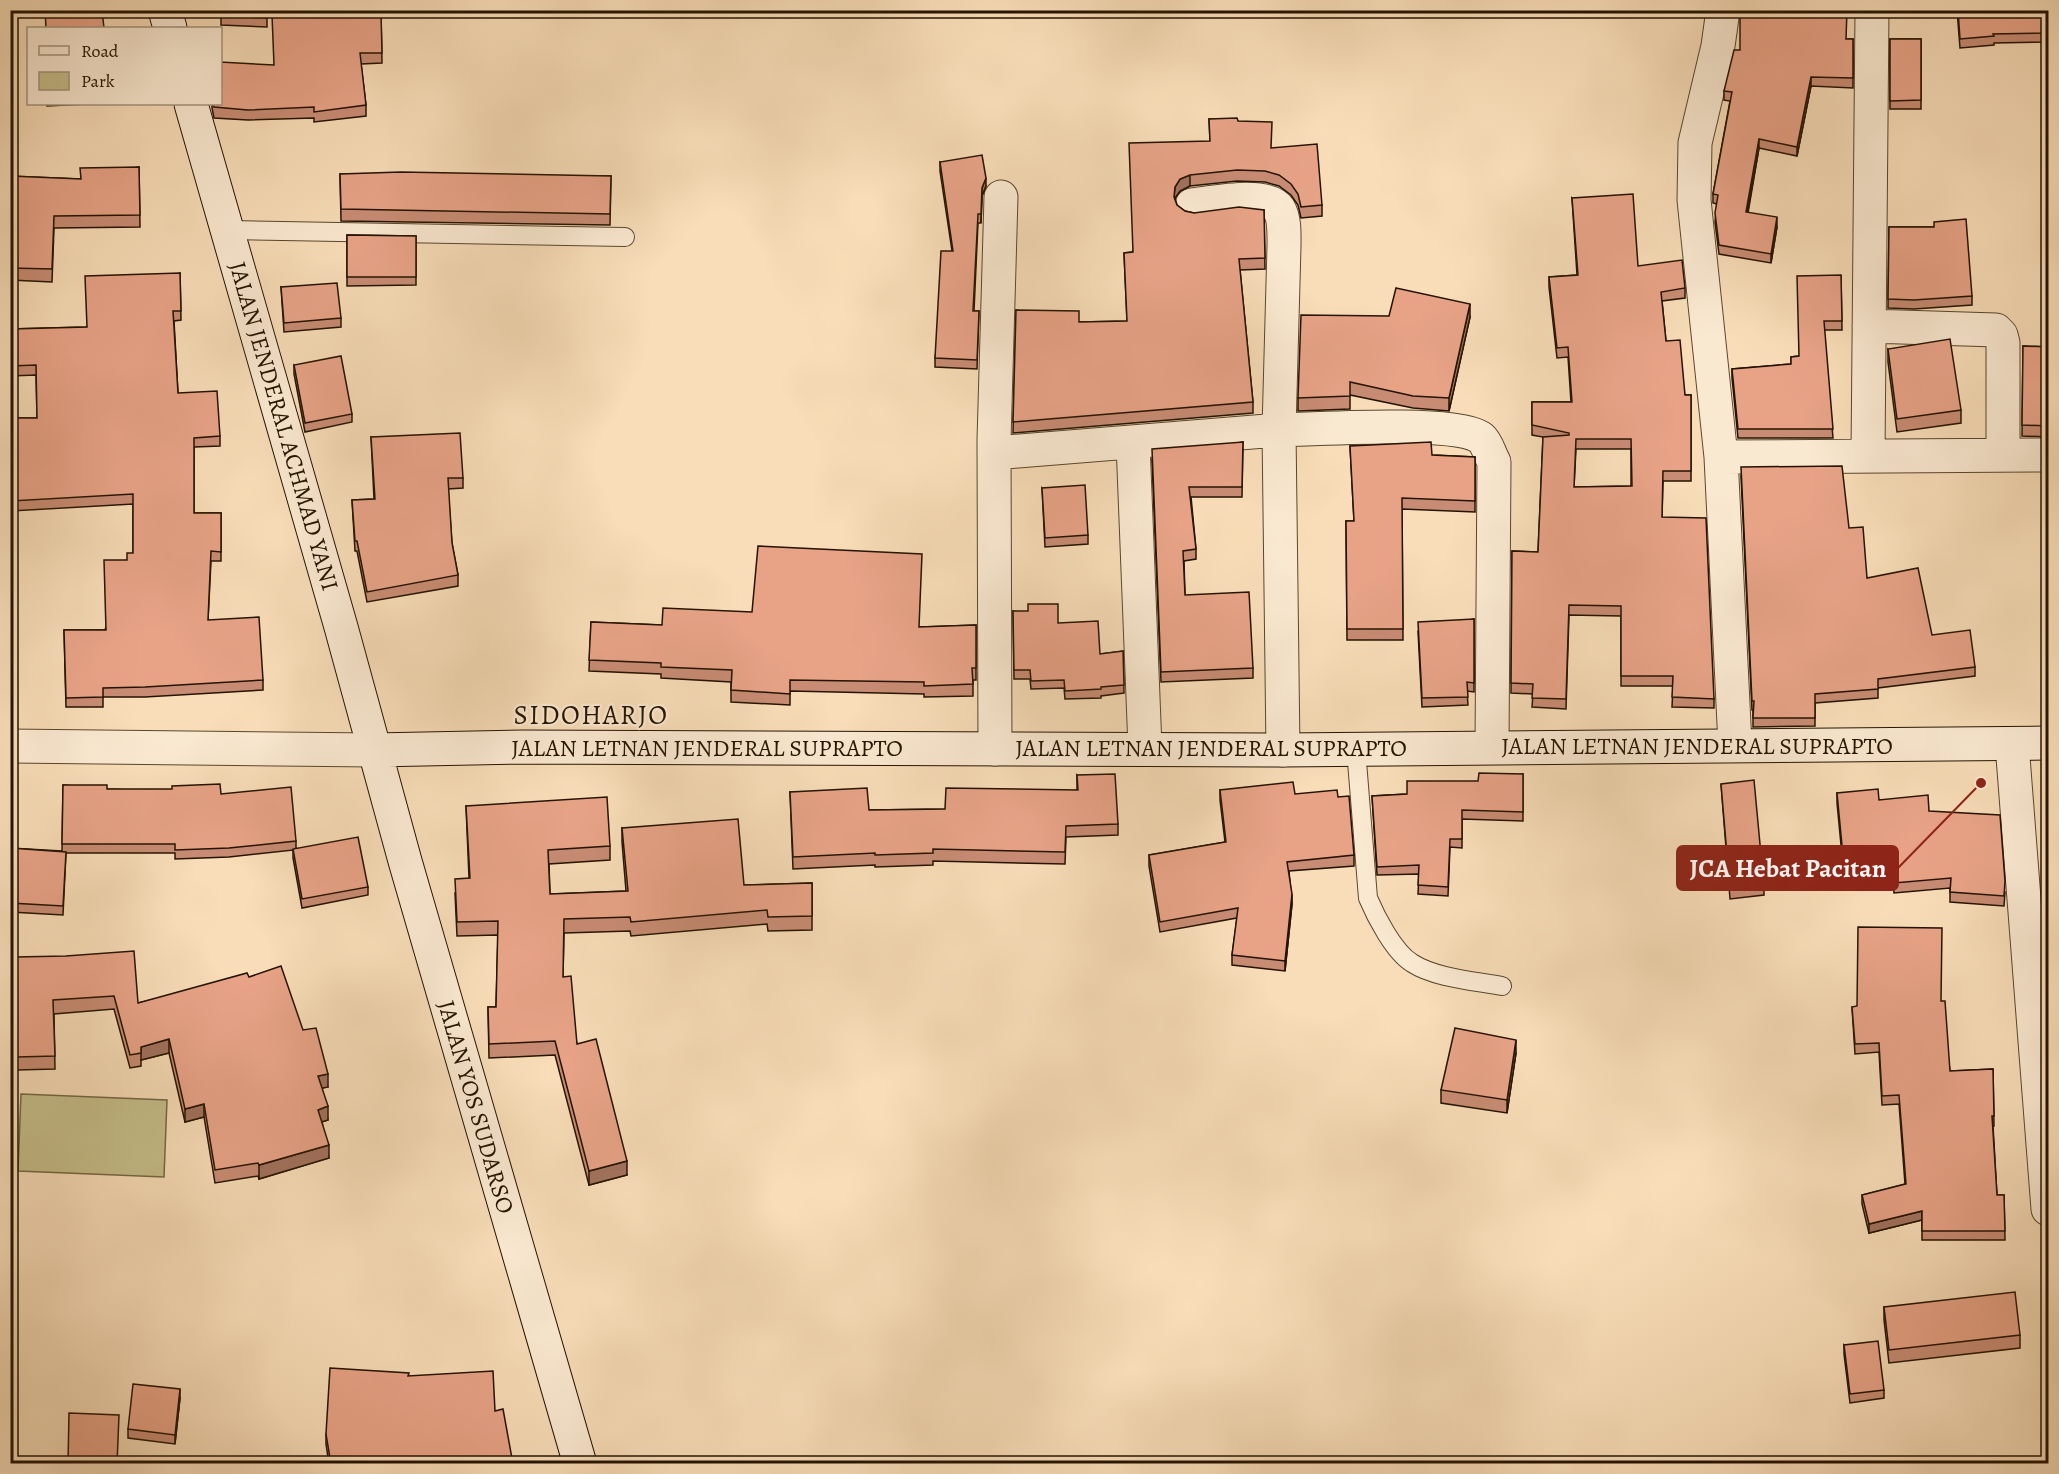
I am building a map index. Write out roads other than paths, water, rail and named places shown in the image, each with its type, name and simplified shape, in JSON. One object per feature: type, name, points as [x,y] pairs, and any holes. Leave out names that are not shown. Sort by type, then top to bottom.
[{"type":"street","points":[[165,10],[170,27]]},
{"type":"street","points":[[1723,10],[1718,46],[1695,142],[1694,200],[1721,457],[1735,745]]},
{"type":"street","points":[[1868,456],[1872,10]]},
{"type":"street","name":"JALAN JENDERAL ACHMAD YANI","points":[[191,105],[338,616],[374,750]]},
{"type":"street","points":[[995,749],[994,453],[1001,196]]},
{"type":"street","points":[[1191,205],[1259,199],[1273,203],[1280,210],[1283,222],[1279,430],[1283,750]]},
{"type":"street","points":[[1869,326],[1996,330],[1999,332],[2003,342],[2003,455]]},
{"type":"street","points":[[994,453],[1279,430],[1450,429],[1467,431],[1483,440],[1494,462],[1492,747]]},
{"type":"street","points":[[1133,443],[1145,748]]},
{"type":"street","points":[[1721,457],[2049,455]]},
{"type":"street","name":"JALAN LETNAN JENDERAL SUPRAPTO","points":[[10,746],[374,750],[523,747],[1283,750],[2049,743]]},
{"type":"street","points":[[2012,744],[2049,1209]]},
{"type":"street","name":"JALAN YOS SUDARSO","points":[[374,750],[580,1464]]},
{"type":"lane","points":[[228,230],[625,237]]},
{"type":"lane","points":[[1356,749],[1368,898],[1375,915],[1393,943],[1411,963],[1437,974],[1502,986]]},
{"type":"place","name":"JCA Hebat Pacitan","points":[[1981,783]]},
{"type":"district","name":"SIDOHARJO","points":[[591,715]]}]
